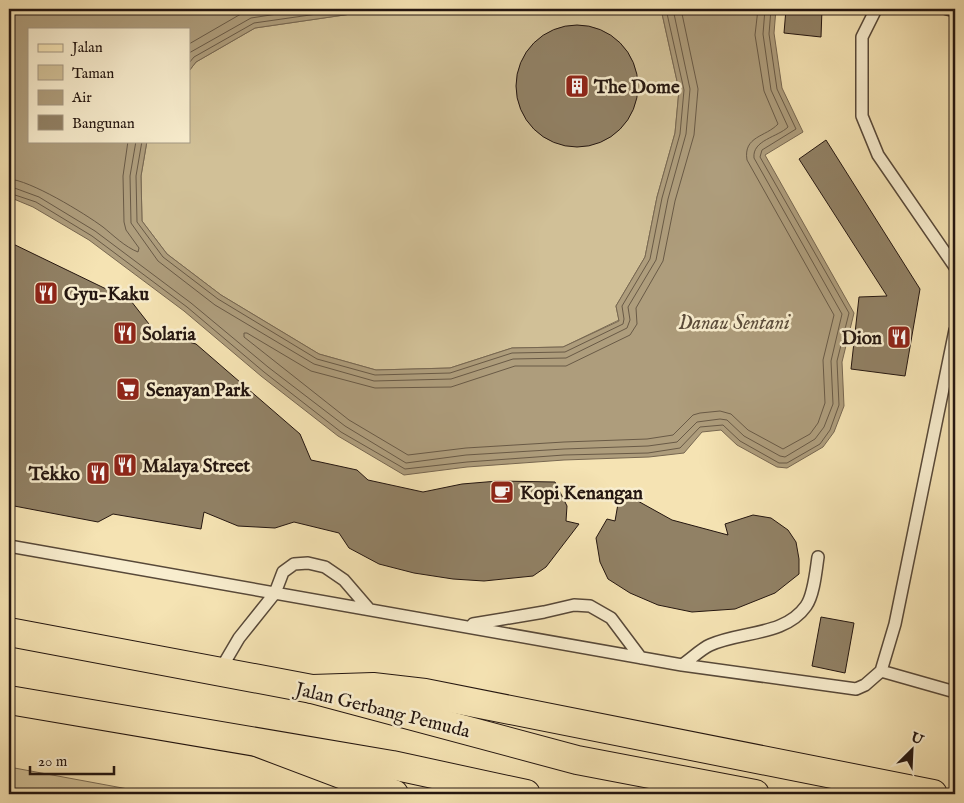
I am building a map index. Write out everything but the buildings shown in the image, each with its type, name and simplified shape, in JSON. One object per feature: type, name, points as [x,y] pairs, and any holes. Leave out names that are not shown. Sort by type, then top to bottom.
[{"type":"main road","name":"Jalan Gerbang Pemuda","points":[[9,632],[312,689],[577,760],[755,794]]},
{"type":"main road","points":[[312,689],[373,687],[425,693],[933,794]]},
{"type":"main road","points":[[9,700],[392,765],[526,794]]},
{"type":"main road","points":[[259,743],[394,794]]},
{"type":"lane","points":[[876,9],[862,37],[862,116],[878,156],[955,268]]},
{"type":"lane","points":[[947,9],[955,11]]},
{"type":"lane","points":[[9,546],[682,666],[856,689],[865,685],[882,670],[897,615],[955,330]]},
{"type":"lane","points":[[682,666],[710,645],[794,620],[807,605],[818,557]]},
{"type":"lane","points":[[219,672],[239,638],[275,593],[283,572],[294,564],[308,563],[325,567],[344,580],[369,609]]},
{"type":"lane","points":[[463,626],[574,605],[590,606],[611,618],[641,658]]},
{"type":"lane","points":[[882,670],[955,692]]},
{"type":"green space","points":[[372,9],[661,9],[679,90],[675,133],[657,197],[645,257],[616,306],[619,320],[563,347],[512,348],[450,368],[376,370],[319,354],[221,295],[167,254],[142,221],[141,176],[147,142],[190,142],[190,70],[196,62],[255,28],[351,14]]},
{"type":"green space","points":[[9,767],[155,794],[9,794]]},
{"type":"water","name":"Danau Sentani","points":[[9,9],[372,9],[351,14],[255,28],[196,62],[190,70],[190,28],[28,28],[28,142],[147,142],[141,176],[142,221],[167,254],[221,295],[319,354],[376,370],[450,368],[512,348],[563,347],[619,321],[616,306],[645,257],[657,197],[675,133],[679,90],[661,9],[776,9],[774,33],[782,88],[803,132],[765,155],[854,313],[842,362],[844,406],[834,432],[823,447],[787,468],[777,467],[737,445],[721,430],[702,432],[684,453],[649,457],[564,460],[467,467],[404,475],[338,436],[261,376],[184,311],[89,240],[33,207],[9,197]]},
{"type":"place","name":"The Dome","points":[[577,86]]},
{"type":"place","name":"Gyu-Kaku","points":[[46,293]]},
{"type":"place","name":"Solaria","points":[[125,333]]},
{"type":"place","name":"Dion","points":[[899,337]]},
{"type":"place","name":"Senayan Park","points":[[128,389]]},
{"type":"place","name":"Malaya Street","points":[[125,465]]},
{"type":"place","name":"Tekko","points":[[98,473]]},
{"type":"place","name":"Kopi Kenangan","points":[[502,492]]}]
